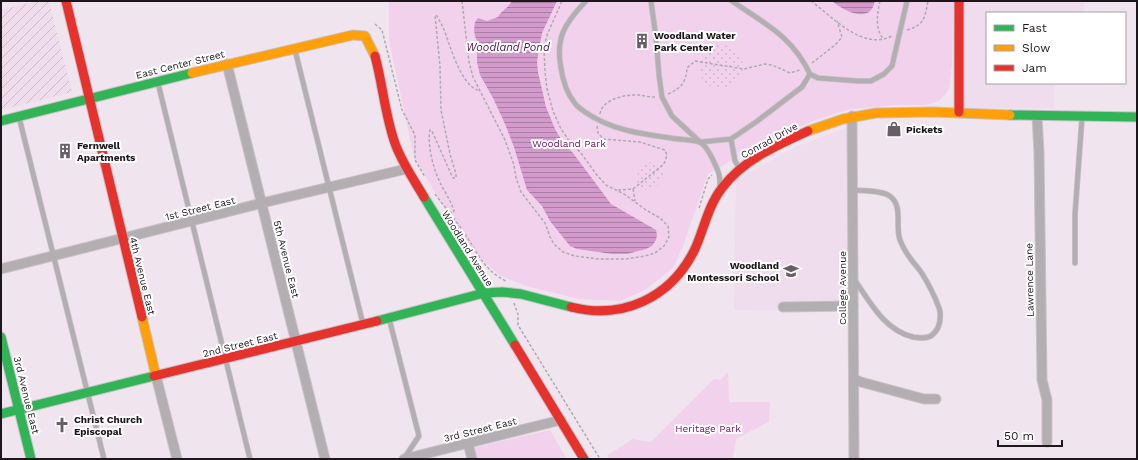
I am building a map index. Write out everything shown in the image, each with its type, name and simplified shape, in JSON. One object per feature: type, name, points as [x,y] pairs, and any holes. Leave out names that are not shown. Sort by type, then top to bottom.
[{"type":"street","name":"4th Avenue East","points":[[66,1],[177,459]]},
{"type":"street","points":[[959,1],[959,112]]},
{"type":"street","name":"East Center Street","points":[[1,121],[157,81],[295,48],[353,35],[365,36]]},
{"type":"street","name":"Woodland Avenue","points":[[365,36],[374,52],[391,132],[396,150],[406,170],[484,293],[584,459]]},
{"type":"street","name":"5th Avenue East","points":[[227,64],[325,459]]},
{"type":"street","name":"Conrad Drive","points":[[484,293],[517,293],[573,308],[594,311],[616,310],[636,306],[652,298],[669,285],[683,268],[694,250],[712,205],[721,190],[740,169],[756,157],[778,145],[808,131],[852,116],[891,112],[959,112],[1036,116],[1137,117]]},
{"type":"street","name":"College Avenue","points":[[852,116],[854,459]]},
{"type":"street","name":"Lawrence Lane","points":[[1036,116],[1042,380],[1047,400],[1047,442]]},
{"type":"street","name":"1st Street East","points":[[1,269],[262,203],[406,170]]},
{"type":"street","name":"2nd Street East","points":[[1,414],[484,293]]},
{"type":"street","points":[[783,307],[853,306]]},
{"type":"street","name":"3rd Avenue East","points":[[1,337],[32,459]]},
{"type":"street","points":[[854,379],[860,382],[924,399],[936,399]]},
{"type":"street","name":"3rd Street East","points":[[404,459],[561,420]]},
{"type":"street","points":[[468,443],[472,459]]},
{"type":"lane","points":[[586,1],[569,20],[560,41],[560,59],[565,86],[574,104],[599,120],[619,129],[700,142],[731,140],[802,87],[810,74]]},
{"type":"lane","points":[[651,1],[662,97],[672,116],[708,151],[718,171],[721,190]]},
{"type":"lane","points":[[732,1],[770,25],[784,37],[792,45],[810,74],[818,78],[858,81],[871,81],[884,74],[892,66],[907,1]]},
{"type":"lane","points":[[295,48],[363,324]]},
{"type":"lane","points":[[157,81],[250,459]]},
{"type":"lane","points":[[19,116],[104,459]]},
{"type":"lane","points":[[1076,263],[1075,214],[1082,116]]},
{"type":"lane","points":[[731,140],[735,161],[740,169]]},
{"type":"lane","points":[[853,190],[882,193],[890,195],[893,199],[898,211],[898,231],[900,240],[905,250],[929,285],[940,311],[940,321],[937,331],[931,336],[923,338],[907,335],[894,329],[876,312],[853,277]]},
{"type":"lane","points":[[389,318],[419,436],[404,459]]},
{"type":"path","points":[[462,1],[468,55],[473,77],[505,140],[514,164],[516,178],[521,192],[545,223],[554,244],[563,252],[598,259],[626,259],[654,253],[664,246],[669,237],[668,226],[660,218],[617,190],[606,186],[581,153],[570,142],[561,129],[553,111],[546,78],[544,48],[547,35],[562,1]]},
{"type":"path","points":[[811,1],[850,31],[874,40],[883,39],[918,26],[923,21],[928,1]]},
{"type":"path","points":[[880,1],[877,21],[879,32],[883,39]]},
{"type":"path","points":[[448,211],[453,213],[454,211],[436,173],[429,137],[430,130],[432,130],[451,174],[454,178],[456,178],[441,110],[440,66],[435,16],[437,16],[443,27],[450,50],[468,83],[480,91]]},
{"type":"path","points":[[617,190],[633,189],[664,164],[666,160],[666,152],[662,148],[646,143],[603,139],[598,133],[597,126],[600,109],[610,100],[638,95],[662,97],[678,89],[686,78],[687,68],[695,61],[744,69],[765,64],[772,65],[790,73],[796,72],[806,67],[842,37],[837,21]]},
{"type":"path","points":[[375,24],[383,32],[402,110],[415,136],[415,160],[425,178]]},
{"type":"path","points":[[697,212],[708,179],[718,171]]},
{"type":"path","points":[[633,189],[635,202]]},
{"type":"path","points":[[433,190],[464,232],[486,267],[498,277],[511,284]]},
{"type":"path","points":[[514,306],[518,314],[518,325],[600,459]]},
{"type":"shaded area","points":[[37,1],[49,1],[72,92],[1,110],[1,10]]},
{"type":"shaded area","points":[[964,1],[1084,1],[1084,12],[986,12],[986,84],[1054,84],[1054,108],[964,108]]},
{"type":"shaded area","points":[[857,124],[859,230],[848,231],[847,311],[734,310],[736,180],[797,146]]},
{"type":"green space","name":"Woodland Park","points":[[389,1],[953,1],[952,64],[949,90],[939,101],[926,105],[898,105],[851,109],[815,120],[741,155],[708,174],[683,246],[673,268],[645,290],[620,301],[579,299],[526,286],[499,275],[467,246],[414,157],[389,41]]},
{"type":"green space","points":[[721,45],[733,49],[739,55],[743,67],[739,79],[733,85],[721,89],[709,85],[703,79],[699,67],[703,55],[709,49]]},
{"type":"green space","points":[[649,162],[655,162],[662,168],[663,175],[658,186],[649,190],[644,189],[639,185],[636,179],[640,168]]},
{"type":"green space","name":"Heritage Park","points":[[728,372],[729,402],[770,402],[769,422],[736,439],[733,459],[609,459],[607,455],[633,439],[651,442],[714,379],[721,380]]},
{"type":"green space","points":[[550,430],[567,459],[475,459],[473,448]]},
{"type":"water","name":"Woodland Pond","points":[[512,1],[557,1],[542,33],[537,62],[546,107],[555,129],[564,144],[573,153],[611,204],[656,230],[656,240],[652,246],[627,254],[612,254],[577,249],[570,246],[550,221],[542,206],[527,190],[514,147],[505,124],[480,75],[477,62],[477,41],[474,29],[475,22],[478,18],[487,21],[498,17]]},
{"type":"water","points":[[832,1],[875,1],[871,10],[867,13],[857,14],[845,10]]},
{"type":"traffic: fast","points":[[1,121],[192,73]]},
{"type":"traffic: fast","points":[[1010,115],[1137,117]]},
{"type":"traffic: fast","points":[[424,197],[515,345]]},
{"type":"traffic: fast","points":[[377,321],[484,293],[502,292],[521,294],[571,307]]},
{"type":"traffic: fast","points":[[1,337],[31,459]]},
{"type":"traffic: fast","points":[[1,414],[154,376]]},
{"type":"traffic: slow","points":[[192,73],[353,35],[365,36],[375,56]]},
{"type":"traffic: slow","points":[[808,131],[843,119],[876,113],[933,112],[1010,115]]},
{"type":"traffic: slow","points":[[142,317],[156,376]]},
{"type":"traffic: jam","points":[[66,1],[142,317]]},
{"type":"traffic: jam","points":[[959,1],[959,112]]},
{"type":"traffic: jam","points":[[375,56],[392,135],[405,166],[424,197]]},
{"type":"traffic: jam","points":[[571,307],[590,310],[609,310],[627,307],[644,301],[659,292],[673,281],[685,266],[695,249],[713,202],[730,178],[761,154],[808,131]]},
{"type":"traffic: jam","points":[[154,376],[377,321]]},
{"type":"traffic: jam","points":[[515,345],[584,459]]},
{"type":"place","name":"Woodland Water Park Center","points":[[642,41]]},
{"type":"place","name":"Pickets","points":[[894,129]]},
{"type":"place","name":"Fernwell Apartments","points":[[65,151]]},
{"type":"place","name":"Woodland Montessori School","points":[[791,271]]},
{"type":"place","name":"Christ Church Episcopal","points":[[62,425]]}]
